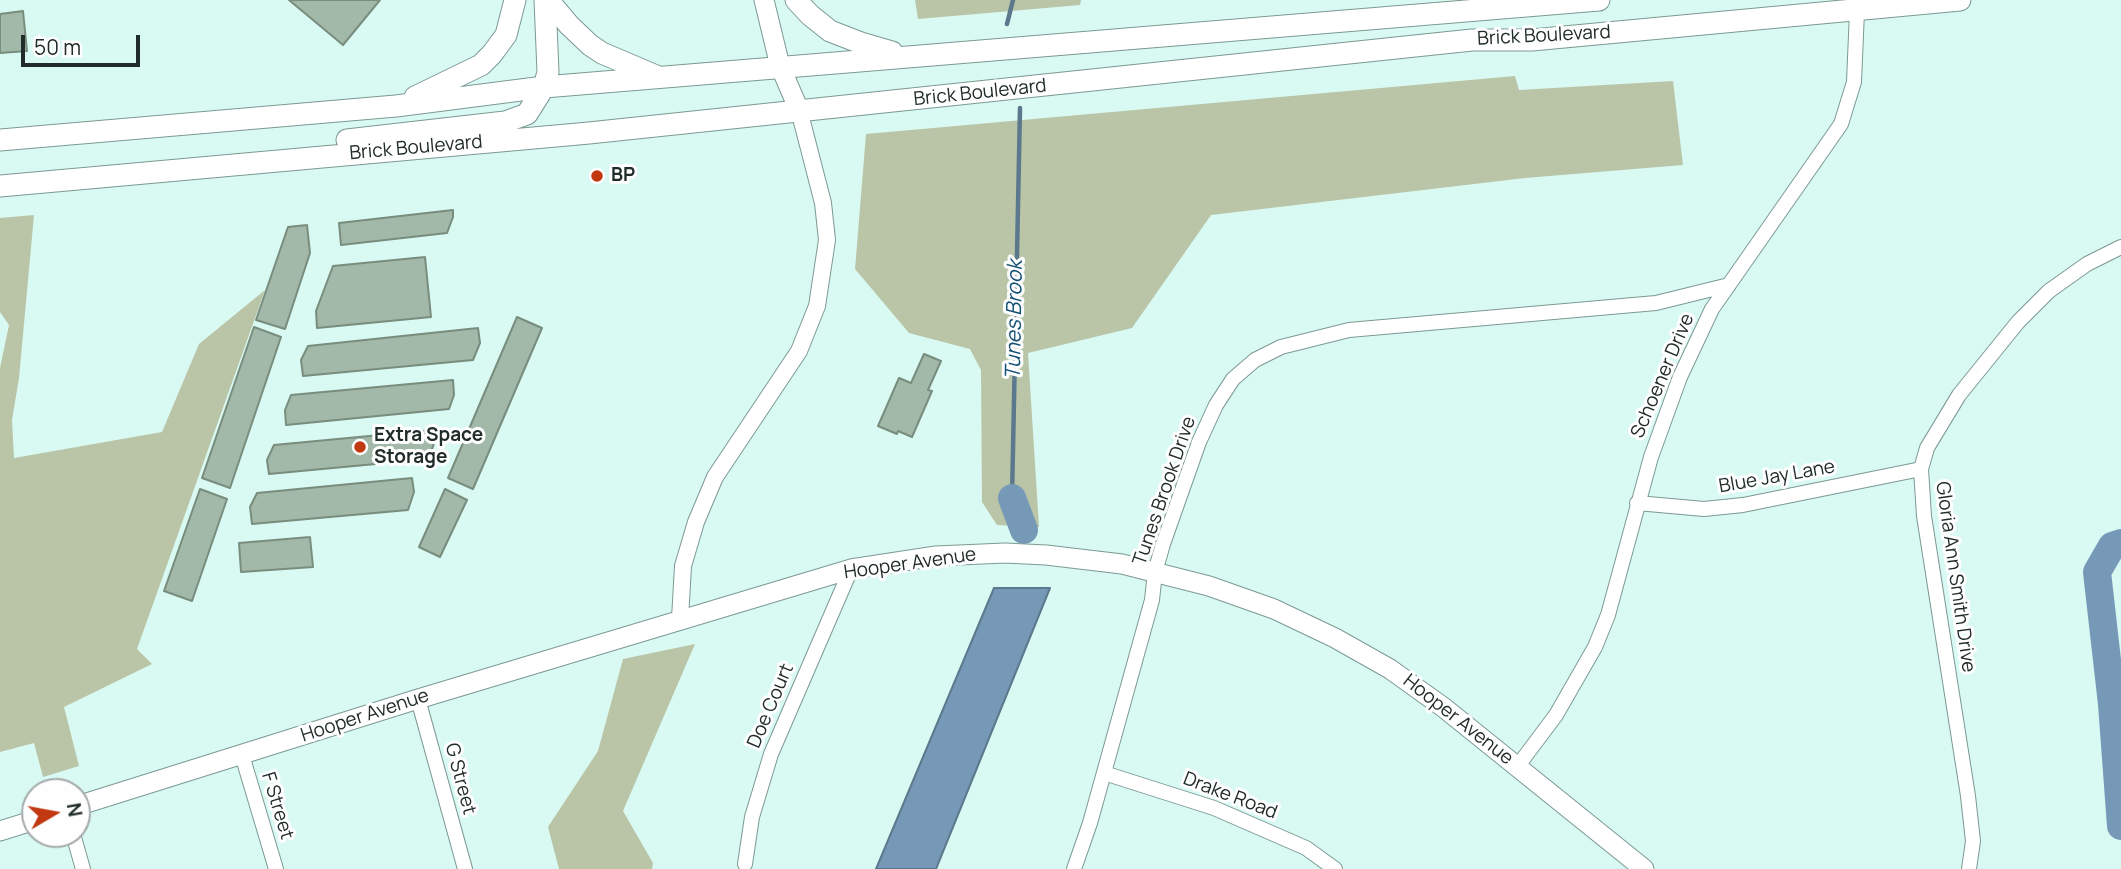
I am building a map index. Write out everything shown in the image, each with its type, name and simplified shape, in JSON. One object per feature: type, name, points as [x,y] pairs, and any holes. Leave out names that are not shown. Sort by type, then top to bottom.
[{"type":"main road","points":[[396,106],[481,65],[506,35],[515,0]]},
{"type":"main road","points":[[546,0],[590,45],[602,53],[662,78]]},
{"type":"main road","points":[[246,163],[316,144],[505,122],[527,114],[544,87],[548,72],[546,0]]},
{"type":"main road","points":[[764,0],[780,66],[799,110]]},
{"type":"main road","points":[[796,0],[831,31],[860,44],[907,56]]},
{"type":"main road","name":"Brick Boulevard","points":[[0,140],[396,106],[544,87],[780,66],[1510,4],[1599,0]]},
{"type":"main road","name":"Brick Boulevard","points":[[0,186],[589,133],[1472,40],[1532,40],[1960,0]]},
{"type":"main road","points":[[1472,40],[1488,29],[1510,4]]},
{"type":"main road","name":"Hooper Avenue","points":[[91,802],[418,699],[851,569],[936,556],[1005,553],[1075,558],[1122,564],[1155,572],[1209,586],[1274,609],[1335,638],[1390,669],[1517,766],[1644,869]]},
{"type":"main road","points":[[0,831],[21,824]]},
{"type":"street","name":"Schoener Drive","points":[[1517,766],[1556,715],[1608,615],[1650,457],[1680,377],[1712,309],[1841,124],[1854,82],[1857,10]]},
{"type":"street","points":[[680,620],[684,566],[696,522],[715,477],[799,351],[817,306],[827,240],[823,203],[799,110]]},
{"type":"street","name":"Gloria Ann Smith Drive","points":[[1969,869],[1973,841],[1968,796],[1924,516],[1922,469],[1927,448],[1959,395],[2018,322],[2049,291],[2078,270],[2121,247]]},
{"type":"street","name":"Tunes Brook Drive","points":[[1074,869],[1152,600],[1155,572],[1163,544],[1210,417],[1234,379],[1255,360],[1281,347],[1349,330],[1656,303],[1729,285]]},
{"type":"street","name":"Blue Jay Lane","points":[[1637,503],[1704,509],[1743,505],[1922,469]]},
{"type":"street","name":"Doe Court","points":[[745,864],[752,817],[771,754],[851,569]]},
{"type":"street","name":"G Street","points":[[418,699],[465,869]]},
{"type":"street","name":"F Street","points":[[242,755],[276,869]]},
{"type":"street","name":"Drake Road","points":[[1104,773],[1214,808],[1306,848],[1335,869]]},
{"type":"street","points":[[77,848],[83,869]]},
{"type":"green space","points":[[915,0],[1081,0],[1080,5],[918,19]]},
{"type":"green space","points":[[1515,76],[1519,90],[1673,81],[1683,165],[1525,178],[1211,215],[1132,328],[1028,353],[1039,527],[997,525],[982,502],[981,370],[970,349],[909,333],[855,269],[866,134]]},
{"type":"green space","points":[[34,215],[19,378],[12,420],[14,458],[162,432],[199,344],[265,290],[137,649],[152,664],[64,707],[79,766],[43,777],[34,743],[0,752],[0,368],[9,325],[0,312],[0,218]]},
{"type":"green space","points":[[695,644],[623,811],[653,863],[652,869],[559,869],[548,827],[598,751],[623,659]]},
{"type":"water","points":[[994,588],[1050,588],[936,869],[876,869]]},
{"type":"building","points":[[289,0],[380,0],[343,45]]},
{"type":"building","points":[[23,11],[27,51],[0,53],[0,14]]},
{"type":"building","points":[[453,210],[447,233],[341,245],[339,223]]},
{"type":"building","points":[[307,225],[310,253],[285,329],[256,320],[288,227]]},
{"type":"building","points":[[425,257],[431,317],[317,328],[316,311],[333,266]]},
{"type":"building","points":[[517,317],[542,328],[473,489],[448,478]]},
{"type":"building","points":[[254,327],[281,337],[230,488],[202,478]]},
{"type":"building","points":[[478,328],[480,343],[473,360],[303,376],[301,360],[308,346]]},
{"type":"building","points":[[924,354],[941,361],[928,390],[932,391],[912,437],[878,426],[899,378],[911,383]]},
{"type":"building","points":[[453,380],[454,395],[449,409],[286,425],[285,410],[291,395]]},
{"type":"building","points":[[433,430],[434,443],[429,459],[269,474],[267,460],[274,445]]},
{"type":"building","points":[[412,478],[414,492],[408,510],[252,524],[250,507],[257,493]]},
{"type":"building","points":[[200,489],[227,499],[192,601],[164,591]]},
{"type":"building","points":[[445,489],[467,500],[440,557],[419,547]]},
{"type":"building","points":[[310,537],[313,567],[241,572],[239,543]]},
{"type":"waterway","name":"Tunes Brook","points":[[1007,24],[1013,0]]},
{"type":"waterway","name":"Tunes Brook","points":[[1012,498],[1020,108]]},
{"type":"waterway","name":"Tunes Brook","points":[[1012,498],[1024,530]]},
{"type":"waterway","points":[[2121,543],[2112,546],[2097,572],[2112,704],[2121,826]]},
{"type":"place","name":"BP","points":[[597,176]]},
{"type":"place","name":"Extra Space Storage","points":[[360,447]]}]
